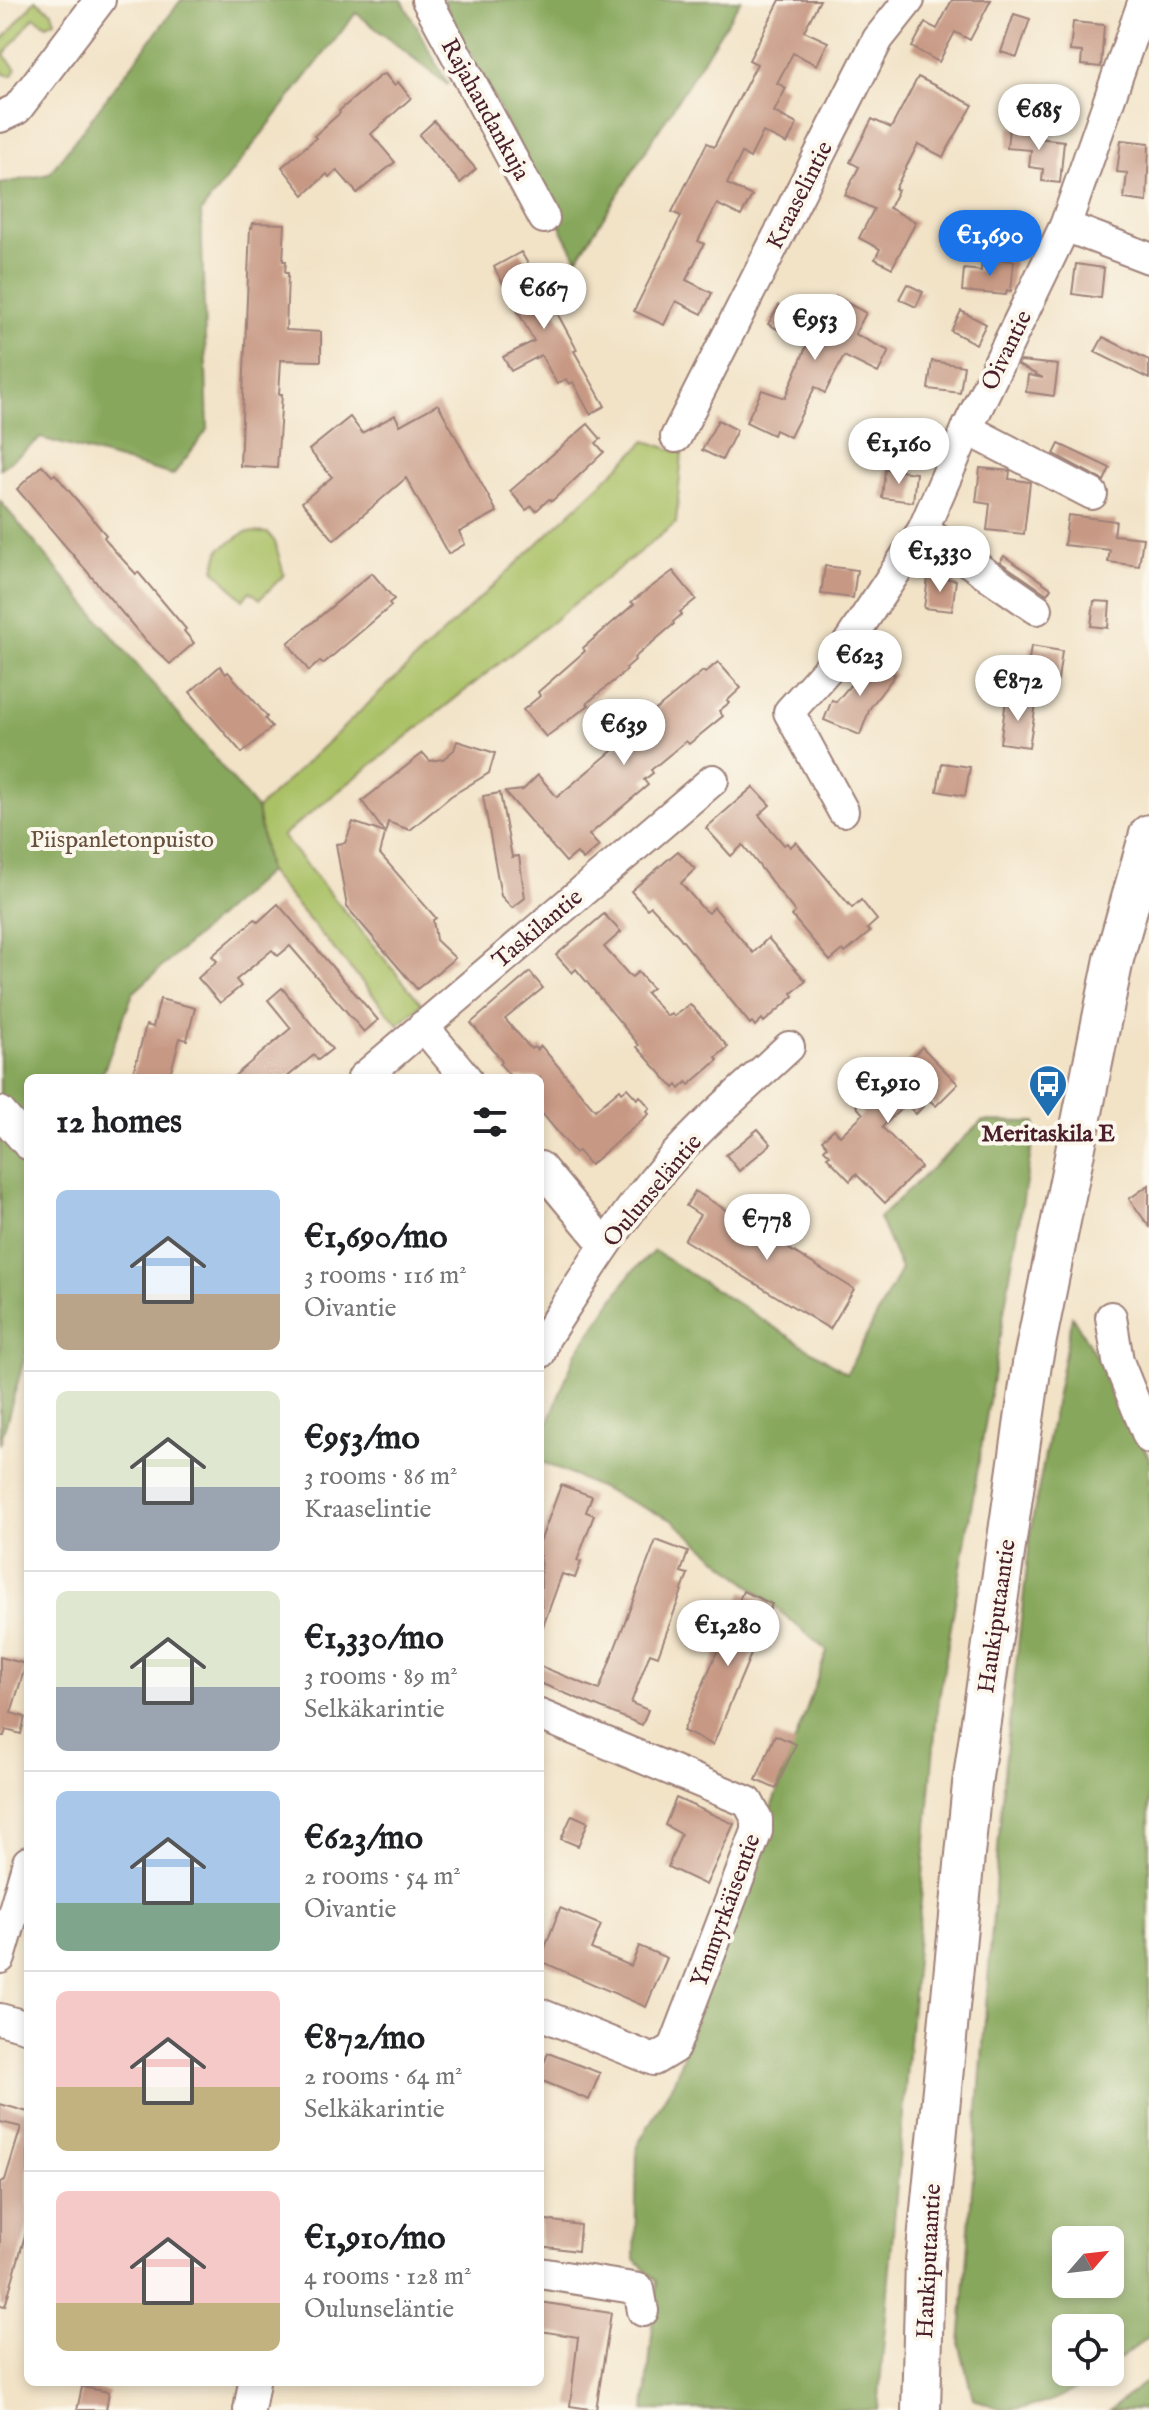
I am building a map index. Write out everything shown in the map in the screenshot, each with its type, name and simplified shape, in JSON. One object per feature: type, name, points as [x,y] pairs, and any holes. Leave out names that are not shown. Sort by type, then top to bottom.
[{"type":"main road","name":"Haukiputaantie","points":[[921,2410],[925,2261],[972,1784],[1025,1411],[1114,959],[1149,834]]},
{"type":"street","points":[[0,117],[17,109],[100,0]]},
{"type":"street","name":"Rajahaudankuja","points":[[427,0],[544,218]]},
{"type":"street","name":"Kraaselintie","points":[[676,437],[878,39],[909,0]]},
{"type":"street","name":"Oivantie","points":[[843,811],[789,712],[841,654],[923,530],[967,429],[1065,226],[1144,0]]},
{"type":"street","points":[[1065,226],[1149,258]]},
{"type":"street","points":[[967,429],[1092,494]]},
{"type":"street","points":[[923,530],[1037,609]]},
{"type":"street","name":"Taskilantie","points":[[368,1074],[713,780]]},
{"type":"street","points":[[423,1026],[463,1074]]},
{"type":"street","name":"Oulunseläntie","points":[[544,1341],[605,1245],[654,1179],[789,1047]]},
{"type":"street","points":[[0,1112],[24,1139]]},
{"type":"street","points":[[544,1172],[605,1245]]},
{"type":"street","points":[[1111,1317],[1118,1361],[1149,1438]]},
{"type":"street","name":"Ymmyrkäisentie","points":[[544,1717],[748,1802],[757,1819],[757,1831],[674,2048],[654,2060],[544,2016]]},
{"type":"street","points":[[0,1958],[24,1876]]},
{"type":"street","points":[[0,2019],[24,2026]]},
{"type":"street","points":[[544,2274],[639,2289],[643,2311]]},
{"type":"street","points":[[249,2410],[253,2386]]},
{"type":"green space","points":[[35,0],[52,12],[55,21],[47,25],[34,17],[4,55],[16,69],[13,75],[6,75],[0,70],[0,43]]},
{"type":"green space","points":[[181,0],[402,0],[448,85],[356,13],[201,212],[208,429],[173,475],[41,438],[0,469],[0,184],[49,174]]},
{"type":"green space","points":[[443,0],[741,0],[577,259]]},
{"type":"green space","points":[[646,441],[682,453],[676,523],[282,836],[422,1004],[398,1024],[268,872],[257,809]]},
{"type":"green space","name":"Piispanletonpuisto","points":[[0,501],[257,809],[268,872],[133,993],[103,1074],[24,1074],[24,1360],[0,1444]]},
{"type":"green space","points":[[246,532],[268,533],[275,542],[284,575],[260,599],[250,591],[243,600],[214,569],[220,549]]},
{"type":"green space","points":[[982,1121],[1036,1122],[937,1710],[878,2410],[645,2410],[657,2281],[635,2259],[637,2146],[674,2081],[827,1651],[672,1520],[544,1463],[544,1434],[575,1355],[631,1273],[654,1251],[847,1373],[901,1269],[879,1218]]},
{"type":"green space","points":[[1072,1316],[1108,1376],[1149,1458],[1149,2337],[1124,2356],[1124,2314],[1052,2314],[1052,2386],[1081,2386],[1056,2399],[1017,2409],[1003,2409],[973,2398],[960,2346],[1004,1771],[1032,1522]]},
{"type":"green space","points":[[1149,2379],[1149,2410],[1110,2410]]},
{"type":"building","points":[[780,0],[820,0],[804,31],[828,42],[817,65],[793,53],[777,83],[786,88],[774,112],[797,124],[787,144],[763,132],[750,158],[742,153],[727,184],[752,196],[741,216],[717,204],[698,241],[704,244],[686,280],[712,293],[702,314],[676,301],[664,325],[634,311],[681,216],[672,212],[707,143],[714,147],[757,64],[749,60]]},
{"type":"building","points":[[952,0],[991,0],[970,40],[955,32],[939,62],[912,47],[925,23],[937,29]]},
{"type":"building","points":[[1014,14],[1030,19],[1017,57],[1001,52]]},
{"type":"building","points":[[1073,22],[1104,25],[1101,67],[1081,65],[1082,52],[1070,51]]},
{"type":"building","points":[[385,74],[394,85],[398,82],[411,98],[371,134],[395,162],[357,193],[337,170],[329,177],[327,174],[304,195],[282,167],[316,138],[314,136],[339,111]]},
{"type":"building","points":[[918,77],[973,105],[943,157],[918,144],[895,189],[898,190],[889,208],[916,222],[892,268],[875,259],[880,249],[859,238],[874,209],[845,195],[859,167],[850,162],[872,119],[891,128]]},
{"type":"building","points":[[434,121],[476,169],[460,183],[419,135]]},
{"type":"building","points":[[1009,127],[1038,130],[1037,138],[1064,141],[1060,183],[1042,181],[1043,169],[1029,167],[1031,150],[1007,148]]},
{"type":"building","points":[[1121,140],[1149,143],[1147,202],[1124,199],[1127,173],[1117,172]]},
{"type":"building","points":[[253,223],[285,224],[283,261],[286,261],[285,273],[288,273],[286,330],[321,332],[321,361],[281,360],[277,468],[240,466],[250,228]]},
{"type":"building","points":[[521,252],[556,311],[605,406],[590,414],[573,382],[569,384],[566,379],[557,384],[541,355],[511,371],[503,357],[534,341],[494,267]]},
{"type":"building","points":[[982,258],[1014,261],[1011,291],[1007,290],[1006,295],[962,291],[964,269],[981,271]]},
{"type":"building","points":[[1076,264],[1104,268],[1101,298],[1072,294]]},
{"type":"building","points":[[907,284],[923,292],[916,307],[899,299]]},
{"type":"building","points":[[836,297],[866,313],[855,334],[889,351],[878,373],[844,356],[825,393],[815,387],[790,437],[775,430],[773,435],[746,422],[762,390],[785,398],[807,345],[768,324],[779,305],[817,326]]},
{"type":"building","points":[[961,311],[986,324],[976,344],[951,331]]},
{"type":"building","points":[[1103,337],[1149,360],[1149,379],[1095,352]]},
{"type":"building","points":[[932,361],[964,366],[960,393],[928,389]]},
{"type":"building","points":[[1020,361],[1058,365],[1054,396],[1026,392],[1028,375],[1043,378],[1018,365]]},
{"type":"building","points":[[438,404],[497,512],[459,532],[465,544],[448,554],[406,478],[334,540],[302,502],[332,477],[309,450],[350,417],[362,433],[395,415],[400,425]]},
{"type":"building","points":[[718,420],[737,430],[722,460],[702,450]]},
{"type":"building","points":[[588,424],[601,439],[596,443],[604,452],[552,501],[549,499],[536,511],[532,506],[526,510],[510,491]]},
{"type":"building","points":[[1059,444],[1110,468],[1104,481],[1054,454]]},
{"type":"building","points":[[42,465],[52,476],[55,474],[106,535],[104,537],[113,549],[136,574],[138,572],[186,629],[184,631],[194,643],[170,664],[146,641],[17,489]]},
{"type":"building","points":[[980,468],[1010,471],[1009,479],[1030,482],[1024,534],[987,530],[990,504],[976,502]]},
{"type":"building","points":[[885,469],[916,473],[913,502],[882,498]]},
{"type":"building","points":[[1068,515],[1116,521],[1114,535],[1143,538],[1139,566],[1108,562],[1110,550],[1064,545]]},
{"type":"building","points":[[1004,556],[1051,588],[1047,594],[1000,562]]},
{"type":"building","points":[[825,566],[857,570],[853,598],[821,594]]},
{"type":"building","points":[[673,571],[696,599],[680,612],[682,614],[674,624],[634,658],[627,670],[587,703],[589,705],[546,737],[523,710],[540,696],[538,692],[585,651],[583,648],[634,604],[631,602]]},
{"type":"building","points":[[372,573],[394,599],[389,603],[391,606],[323,664],[320,661],[309,671],[288,643]]},
{"type":"building","points":[[928,577],[956,580],[952,611],[924,608]]},
{"type":"building","points":[[1094,601],[1110,602],[1108,628],[1091,626]]},
{"type":"building","points":[[1031,646],[1062,651],[1058,680],[1054,685],[1026,681]]},
{"type":"building","points":[[874,657],[895,675],[870,708],[860,735],[824,720],[832,700],[836,702]]},
{"type":"building","points":[[718,662],[741,688],[719,711],[723,716],[651,770],[653,773],[644,780],[648,785],[589,835],[599,846],[583,860],[577,853],[566,862],[505,792],[523,790],[538,775],[557,797],[649,720],[647,717]]},
{"type":"building","points":[[220,666],[255,702],[272,727],[242,753],[190,692]]},
{"type":"building","points":[[1006,700],[1036,704],[1029,747],[1000,743]]},
{"type":"building","points":[[457,741],[495,753],[489,773],[451,796],[410,830],[388,822],[380,854],[436,918],[433,920],[436,940],[455,958],[417,989],[347,907],[336,844],[345,843],[353,822],[385,833],[362,801],[423,753],[430,761],[443,759],[454,750]]},
{"type":"building","points":[[942,763],[970,767],[965,796],[937,791]]},
{"type":"building","points":[[753,787],[770,805],[759,815],[784,845],[787,843],[790,847],[796,842],[852,908],[861,900],[877,920],[867,929],[870,932],[830,961],[792,916],[795,912],[743,845],[731,856],[706,828]]},
{"type":"building","points":[[500,793],[512,857],[519,856],[525,898],[512,908],[501,896],[483,796]]},
{"type":"building","points":[[678,851],[695,869],[681,883],[703,909],[708,913],[714,907],[753,953],[768,938],[806,981],[764,1022],[762,1019],[755,1026],[752,1022],[750,1024],[678,935],[651,906],[647,909],[631,891]]},
{"type":"building","points":[[278,904],[378,1020],[364,1032],[290,946],[278,956],[272,950],[236,980],[241,986],[220,1003],[198,978],[217,961],[212,956],[255,919],[258,922]]},
{"type":"building","points":[[604,914],[621,932],[604,947],[632,977],[638,972],[652,988],[646,993],[667,1016],[671,1013],[674,1016],[690,1004],[728,1047],[689,1085],[687,1082],[680,1089],[677,1085],[674,1088],[637,1047],[639,1045],[576,969],[572,973],[556,955]]},
{"type":"building","points":[[530,972],[543,988],[505,1019],[531,1049],[534,1047],[537,1050],[541,1046],[595,1110],[620,1089],[622,1092],[627,1088],[637,1099],[640,1096],[650,1108],[647,1111],[649,1114],[590,1165],[578,1151],[575,1153],[544,1116],[544,1074],[509,1074],[500,1064],[500,1058],[471,1023]]},
{"type":"building","points":[[282,988],[332,1049],[318,1060],[314,1055],[291,1074],[237,1074],[291,1028],[268,1000]]},
{"type":"building","points":[[160,999],[195,1008],[187,1040],[180,1038],[170,1074],[133,1074],[146,1025],[153,1027]]},
{"type":"building","points":[[922,1047],[958,1084],[936,1106],[929,1100],[916,1114],[906,1104],[882,1127],[921,1167],[885,1203],[856,1174],[850,1181],[827,1157],[830,1155],[824,1149],[827,1146],[822,1140],[834,1129],[840,1136],[863,1114],[856,1106],[865,1094],[863,1092],[888,1067],[895,1074]]},
{"type":"building","points":[[758,1129],[771,1144],[739,1171],[726,1155]]},
{"type":"building","points":[[1149,1185],[1149,1226],[1129,1199]]},
{"type":"building","points":[[695,1191],[854,1289],[830,1329],[684,1240],[700,1215],[686,1206]]},
{"type":"building","points":[[561,1485],[592,1496],[586,1512],[594,1515],[577,1561],[581,1562],[575,1578],[562,1574],[544,1624],[544,1531]]},
{"type":"building","points":[[656,1540],[688,1552],[681,1572],[688,1574],[658,1656],[650,1653],[631,1703],[648,1710],[642,1725],[544,1685],[544,1668],[599,1690]]},
{"type":"building","points":[[743,1591],[772,1604],[713,1745],[683,1731]]},
{"type":"building","points":[[0,1657],[24,1663],[11,1713],[24,1717],[24,1721],[21,1734],[6,1730],[4,1736],[0,1736]]},
{"type":"building","points":[[775,1735],[796,1744],[776,1789],[756,1780]]},
{"type":"building","points":[[676,1798],[734,1824],[706,1885],[668,1867],[681,1834],[665,1825]]},
{"type":"building","points":[[572,1815],[588,1822],[578,1846],[561,1839]]},
{"type":"building","points":[[560,1908],[601,1925],[591,1949],[631,1966],[639,1946],[667,1958],[646,2007],[544,1963],[544,1950]]},
{"type":"building","points":[[548,2053],[600,2073],[589,2100],[544,2082],[544,2063]]},
{"type":"building","points":[[0,2104],[24,2111],[24,2239],[5,2306],[0,2305],[0,2182],[5,2180],[21,2127],[0,2122]]},
{"type":"building","points":[[544,2220],[580,2225],[578,2251],[544,2247]]},
{"type":"building","points":[[544,2303],[611,2313],[596,2410],[570,2406],[578,2337],[544,2332]]},
{"type":"building","points":[[82,2387],[109,2392],[106,2410],[77,2410]]},
{"type":"place","name":"Meritaskila E","points":[[1048,1118]]}]
